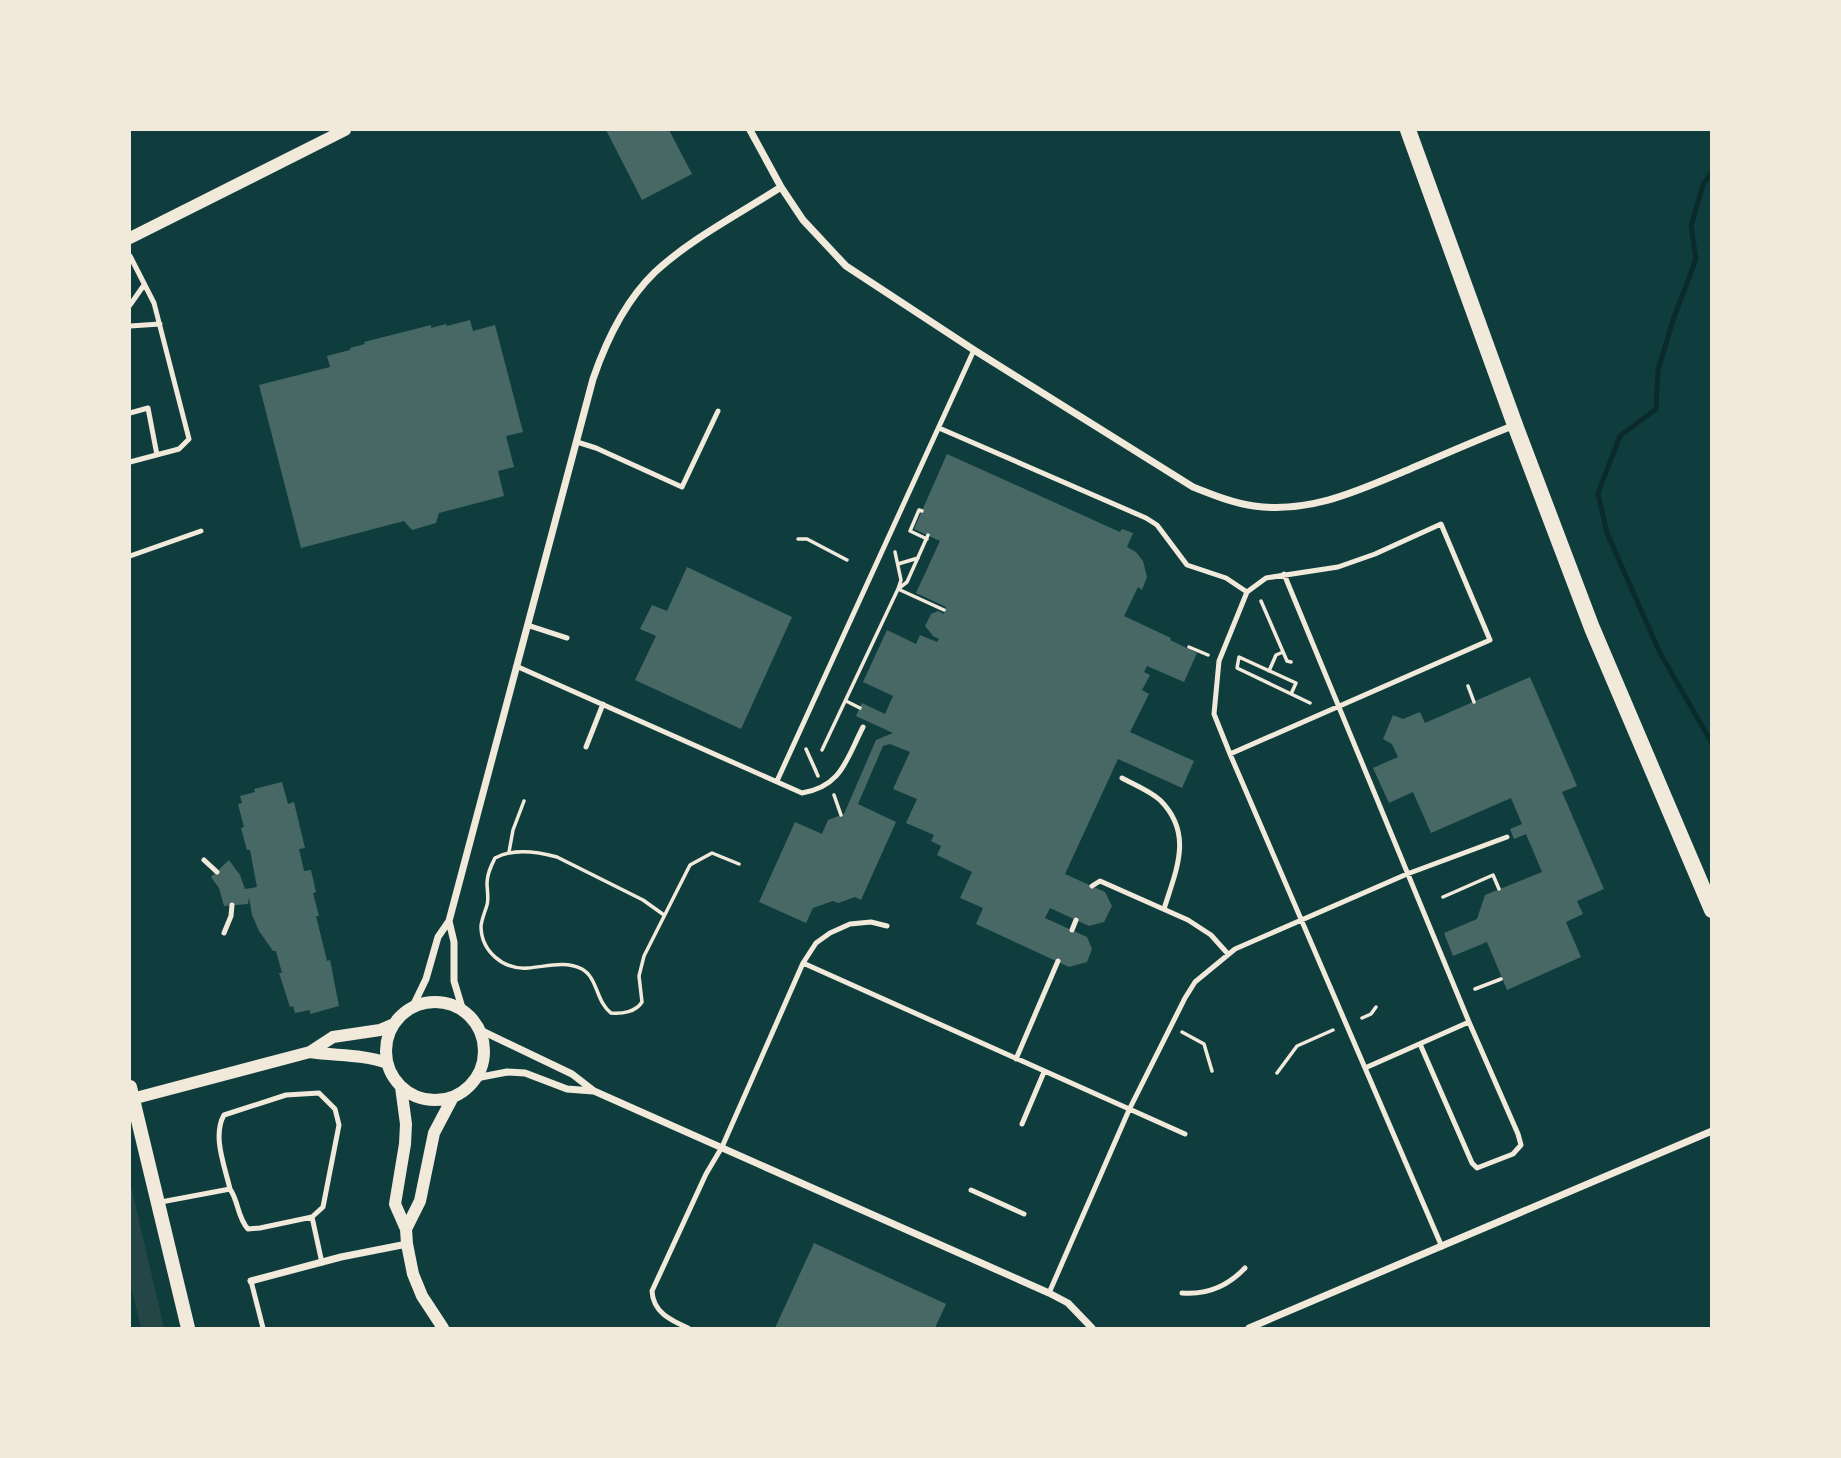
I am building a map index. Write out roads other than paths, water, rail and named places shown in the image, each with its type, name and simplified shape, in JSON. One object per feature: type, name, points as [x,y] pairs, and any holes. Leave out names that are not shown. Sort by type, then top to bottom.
[{"type":"main road","points":[[1408,130],[1592,628],[1712,910]]},
{"type":"main road","points":[[131,1093],[188,1328]]},
{"type":"street","points":[[130,237],[345,130]]},
{"type":"street","points":[[750,130],[781,187],[803,220],[846,266],[1193,487],[1256,507],[1291,508],[1339,498],[1515,425]]},
{"type":"street","points":[[412,1008],[426,979],[438,937],[449,921],[602,354],[624,312],[642,288],[675,256],[781,187]]},
{"type":"street","points":[[449,921],[454,942],[454,981],[463,1011],[478,1029],[572,1074],[594,1091],[1049,1293],[1068,1303],[1092,1328]]},
{"type":"street","points":[[463,1011],[441,1003],[428,1003],[405,1012],[394,1024],[386,1044],[387,1063],[395,1080],[414,1096],[426,1100],[453,1097],[471,1085],[482,1064],[484,1052],[478,1029]]},
{"type":"street","points":[[131,1093],[310,1052],[333,1037],[380,1030],[394,1024]]},
{"type":"street","points":[[310,1052],[338,1057],[356,1055],[387,1063]]},
{"type":"street","points":[[476,1078],[507,1072],[525,1073],[567,1089],[594,1091]]},
{"type":"street","points":[[401,1087],[406,1124],[405,1144],[395,1204],[406,1229],[413,1273],[422,1296],[443,1328]]},
{"type":"street","points":[[406,1229],[420,1201],[435,1133],[453,1097]]},
{"type":"street","points":[[1249,1328],[1712,1131]]},
{"type":"street","points":[[251,1281],[322,1262],[407,1244]]},
{"type":"lane","points":[[130,256],[155,303],[189,439],[179,449],[130,462]]},
{"type":"lane","points":[[130,305],[144,285]]},
{"type":"lane","points":[[130,326],[160,324]]},
{"type":"lane","points":[[777,781],[974,350]]},
{"type":"lane","points":[[130,413],[148,408],[157,455]]},
{"type":"lane","points":[[577,442],[682,487],[718,411]]},
{"type":"lane","points":[[939,428],[1146,518],[1157,525],[1186,565],[1226,578],[1247,592]]},
{"type":"lane","points":[[1230,754],[1490,640],[1441,524],[1375,554],[1338,567],[1266,578],[1247,592],[1219,661],[1214,714],[1230,754],[1442,1247]]},
{"type":"lane","points":[[130,556],[201,531]]},
{"type":"lane","points":[[1284,575],[1518,1134],[1521,1145],[1513,1154],[1477,1168],[1472,1163],[1420,1044]]},
{"type":"lane","points":[[527,625],[567,638]]},
{"type":"lane","points":[[516,666],[802,793],[826,786],[840,771],[863,727]]},
{"type":"lane","points":[[586,747],[603,704]]},
{"type":"lane","points":[[1122,778],[1159,799],[1177,825],[1181,851],[1164,909]]},
{"type":"lane","points":[[1049,1293],[1129,1110],[1195,982],[1228,954],[1301,918],[1507,837]]},
{"type":"lane","points":[[204,860],[217,872]]},
{"type":"lane","points":[[1092,886],[1100,881],[1188,920],[1211,934],[1228,954]]},
{"type":"lane","points":[[224,933],[232,905]]},
{"type":"lane","points":[[1072,930],[1076,920]]},
{"type":"lane","points":[[688,1328],[670,1321],[658,1310],[652,1291],[706,1174],[722,1147],[803,963],[816,943],[830,933],[850,925],[871,922],[887,926]]},
{"type":"lane","points":[[1016,1059],[1058,961]]},
{"type":"lane","points":[[803,963],[1185,1134]]},
{"type":"lane","points":[[1365,1068],[1469,1022]]},
{"type":"lane","points":[[1022,1124],[1044,1072]]},
{"type":"lane","points":[[319,1093],[334,1108],[339,1125],[323,1207],[312,1217],[248,1229],[240,1221],[236,1198],[230,1189],[219,1135],[219,1124],[224,1115],[286,1095],[319,1093]]},
{"type":"lane","points":[[158,1203],[230,1189]]},
{"type":"lane","points":[[971,1190],[1024,1214]]},
{"type":"lane","points":[[312,1217],[322,1262]]},
{"type":"lane","points":[[1182,1293],[1210,1291],[1235,1279],[1245,1268]]},
{"type":"lane","points":[[251,1281],[263,1328]]},
{"type":"waterway","points":[[1712,172],[1703,185],[1691,226],[1696,259],[1658,370],[1656,409],[1620,436],[1598,493],[1607,533],[1660,653],[1712,743]]}]
